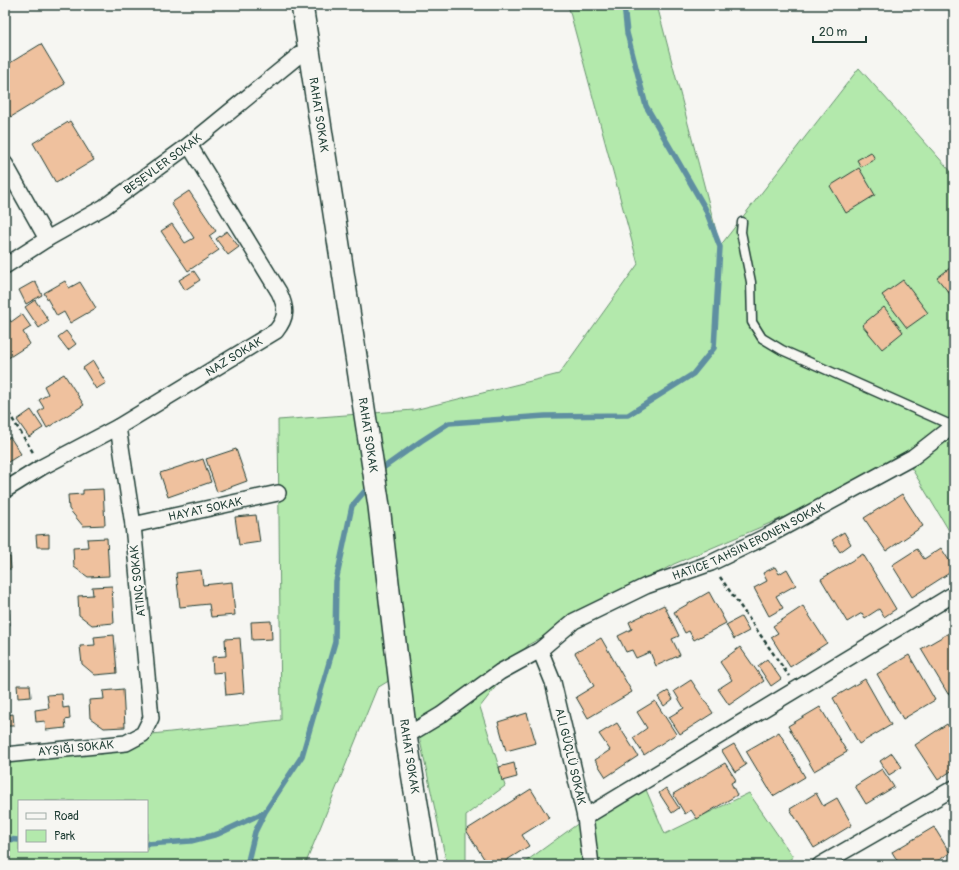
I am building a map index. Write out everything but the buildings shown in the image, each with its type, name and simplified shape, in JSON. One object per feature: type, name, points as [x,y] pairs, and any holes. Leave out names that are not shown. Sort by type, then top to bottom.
[{"type":"street","name":"RAHAT SOKAK","points":[[302,5],[370,457],[379,506],[406,736],[426,865]]},
{"type":"street","name":"BEŞEVLER SOKAK","points":[[5,266],[104,207],[189,146],[309,47]]},
{"type":"street","name":"NAZ SOKAK","points":[[5,490],[42,467],[118,426],[276,332],[283,322],[285,312],[283,301],[279,292],[189,146]]},
{"type":"street","points":[[5,164],[47,240]]},
{"type":"street","name":"HATICE TAHSIN ERONEN SOKAK","points":[[406,736],[441,715],[500,672],[540,650],[574,621],[646,586],[711,562],[773,533],[913,457],[954,425]]},
{"type":"street","points":[[5,755],[126,743],[143,734],[151,718],[133,525],[118,426]]},
{"type":"street","name":"HAYAT SOKAK","points":[[133,525],[278,493]]},
{"type":"street","points":[[585,817],[954,594]]},
{"type":"street","name":"ALI GÜÇLÜ SOKAK","points":[[540,650],[553,682],[585,817],[591,865]]},
{"type":"street","points":[[820,865],[954,788]]},
{"type":"lane","points":[[742,222],[741,232],[751,282],[752,322],[762,338],[782,350],[954,425]]},
{"type":"path","points":[[5,407],[42,467]]},
{"type":"path","points":[[711,562],[797,688]]},
{"type":"green space","points":[[568,5],[661,5],[658,9],[720,246],[859,68],[954,175],[954,539],[909,464],[674,564],[528,645],[480,707],[505,786],[466,815],[466,865],[447,865],[405,671],[377,688],[305,865],[5,865],[5,750],[281,720],[278,420],[414,410],[559,374],[638,264]]},
{"type":"green space","points":[[641,778],[665,834],[749,793],[793,857],[782,865],[525,865],[525,862]]},
{"type":"waterway","points":[[379,473],[383,468],[449,423],[545,416],[628,415],[693,374],[714,348],[720,247],[705,208],[646,106],[627,33],[624,5]]},
{"type":"waterway","points":[[247,865],[255,832],[265,812],[302,756],[335,642],[336,581],[352,506],[370,485]]},
{"type":"waterway","points":[[148,844],[191,841],[218,834],[265,812]]},
{"type":"waterway","points":[[5,839],[18,840]]}]
